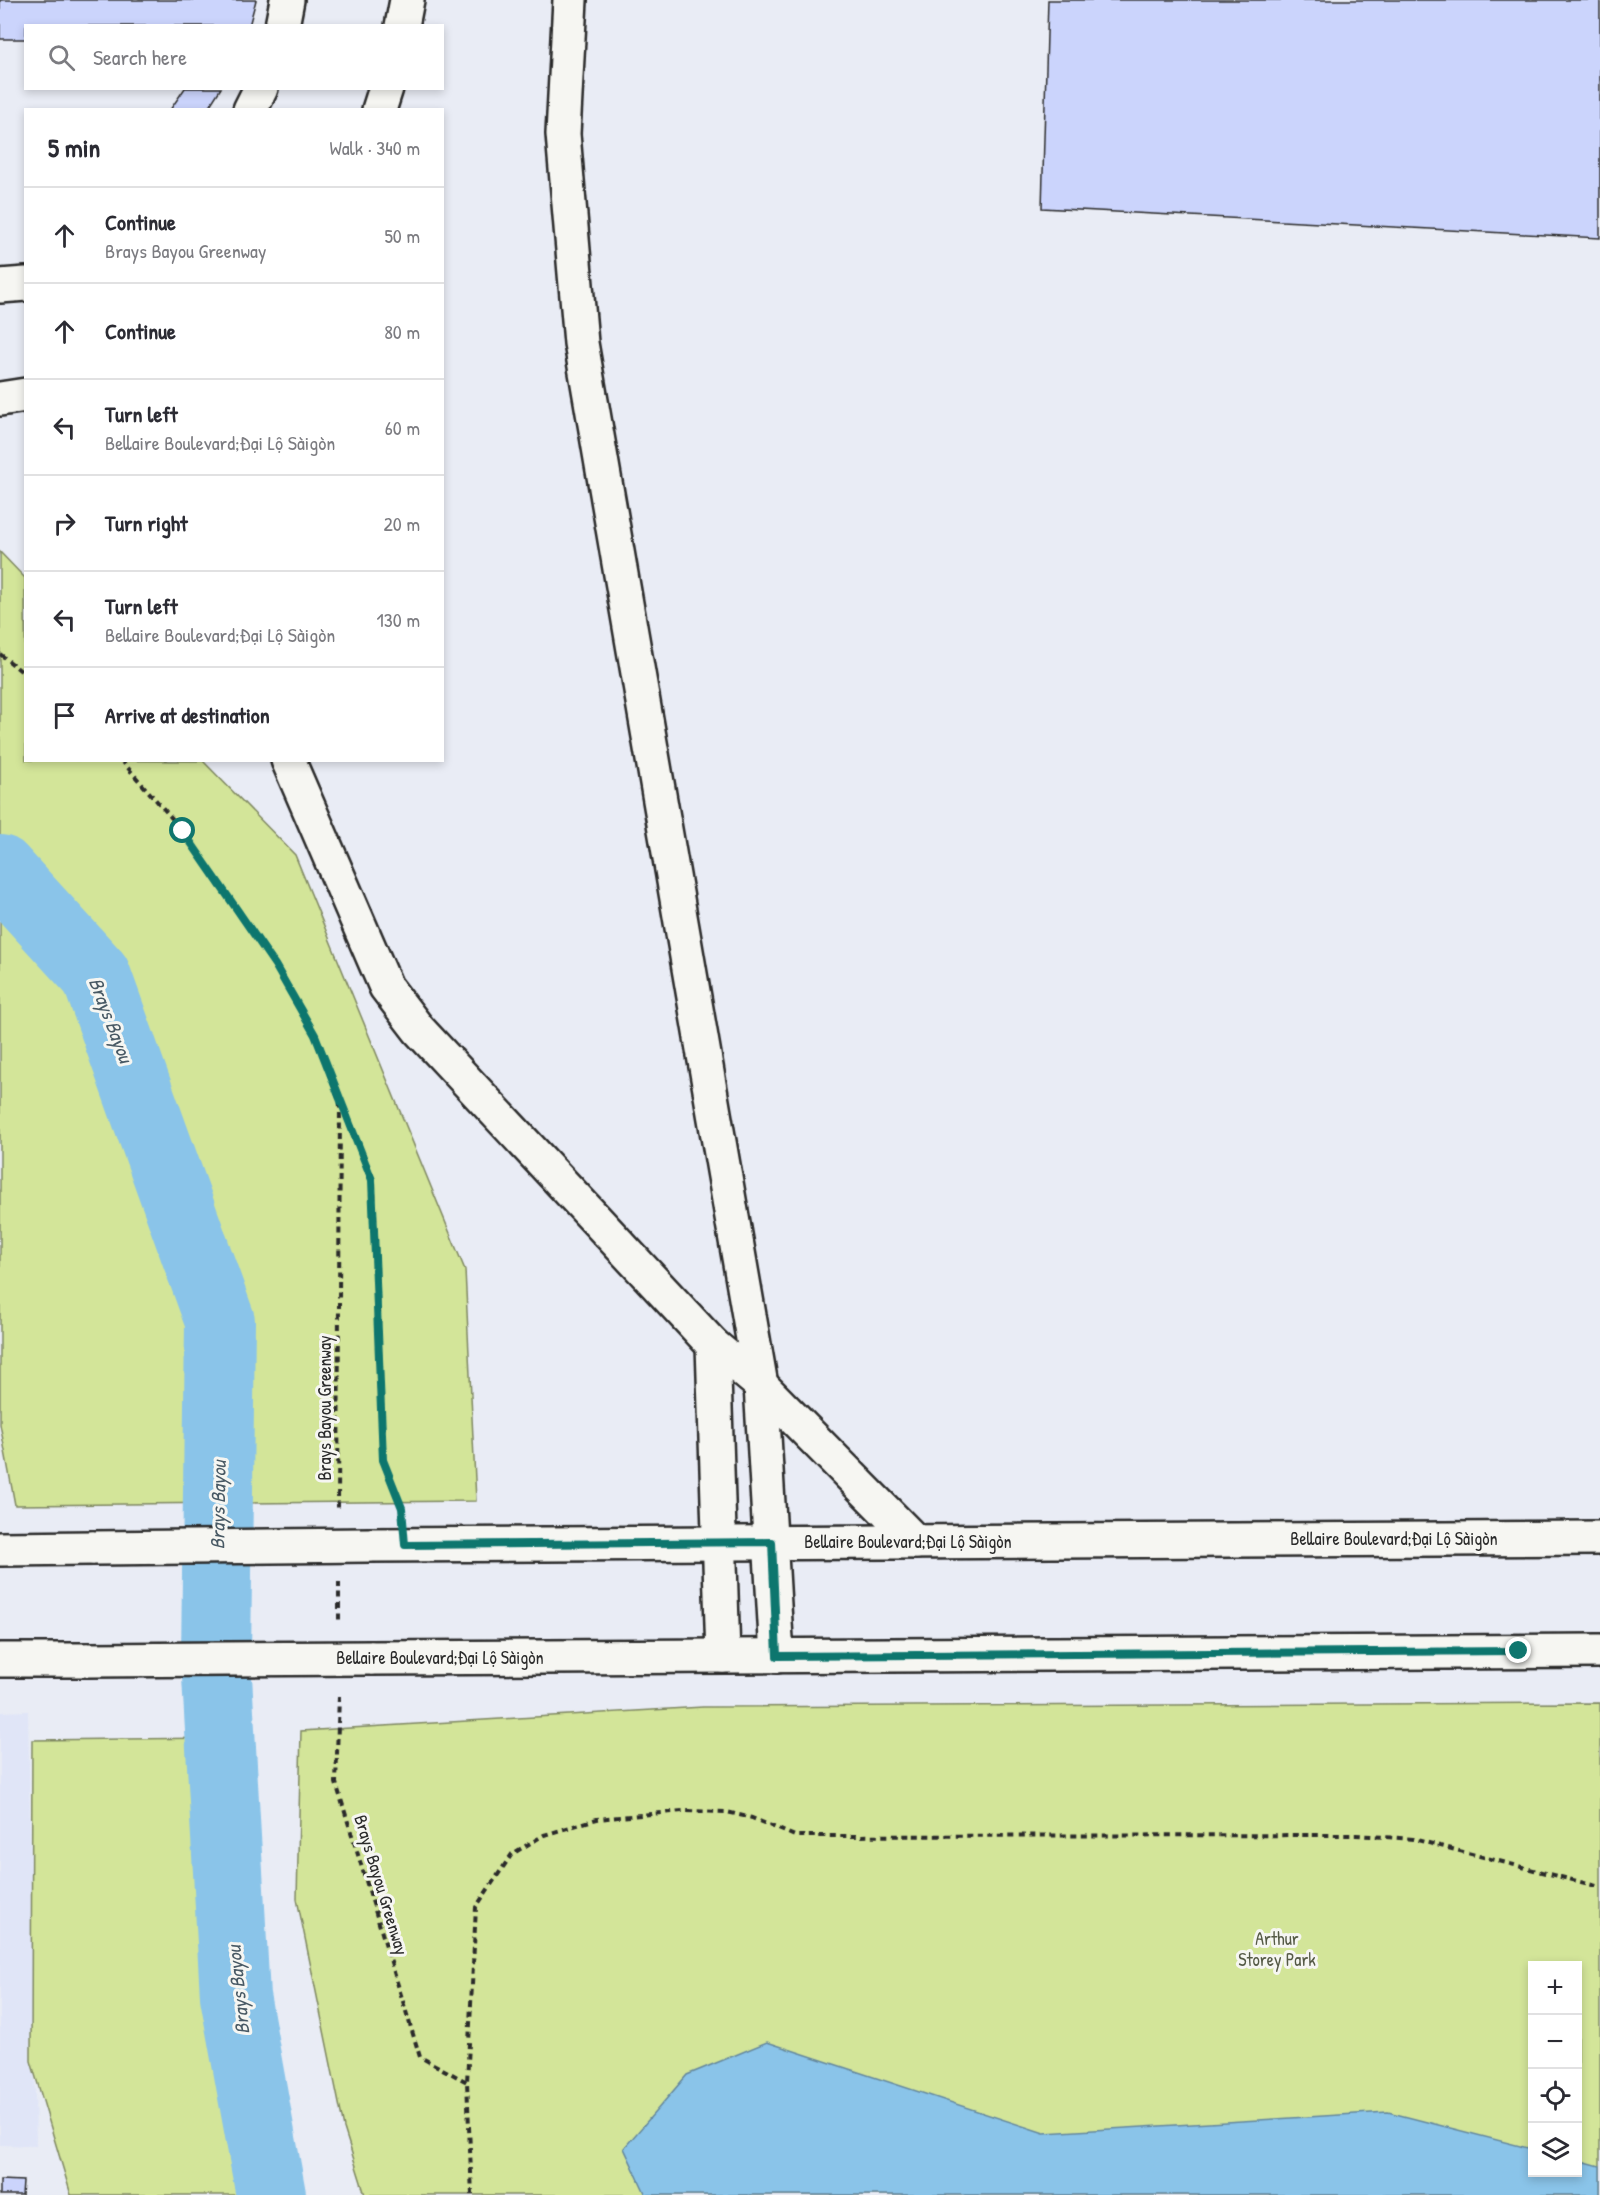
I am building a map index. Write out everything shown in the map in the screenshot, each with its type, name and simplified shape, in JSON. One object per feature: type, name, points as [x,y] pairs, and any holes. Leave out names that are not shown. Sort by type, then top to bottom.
[{"type":"main road","points":[[282,24],[287,0]]},
{"type":"main road","points":[[402,24],[407,0]]},
{"type":"main road","points":[[570,0],[563,134],[581,343],[761,1385],[777,1656]]},
{"type":"main road","points":[[251,108],[260,90]]},
{"type":"main road","points":[[380,108],[385,90]]},
{"type":"main road","points":[[0,286],[24,284]]},
{"type":"main road","points":[[0,399],[24,395]]},
{"type":"main road","points":[[289,762],[386,987],[419,1030],[713,1345],[761,1385],[916,1542]]},
{"type":"main road","points":[[713,1345],[723,1656]]},
{"type":"main road","name":"Bellaire Boulevard;Đại Lộ Sàigòn","points":[[0,1549],[1600,1538]]},
{"type":"main road","name":"Bellaire Boulevard;Đại Lộ Sàigòn","points":[[0,1660],[1600,1651]]},
{"type":"path","points":[[0,654],[24,673]]},
{"type":"path","name":"Brays Bayou Greenway","points":[[123,762],[183,831],[275,965],[315,1035],[340,1101],[338,1510]]},
{"type":"path","points":[[340,1101],[372,1180],[383,1460],[402,1508],[405,1545]]},
{"type":"path","points":[[339,1570],[339,1629]]},
{"type":"path","name":"Brays Bayou Greenway","points":[[339,1688],[336,1783],[420,2057],[467,2082]]},
{"type":"path","points":[[472,2195],[467,2082],[476,1907],[512,1854],[544,1835],[597,1819],[683,1811],[727,1812],[752,1818],[795,1836],[1356,1835],[1413,1839],[1600,1887]]},
{"type":"shaded area","points":[[28,1711],[36,2146],[0,2145],[0,1712]]},
{"type":"green space","points":[[0,552],[24,577],[24,762],[204,762],[295,855],[465,1270],[476,1501],[15,1505],[0,1424]]},
{"type":"green space","name":"Arthur Storey Park","points":[[1600,1703],[1600,2195],[365,2195],[344,2128],[297,1899],[301,1731],[703,1707]]},
{"type":"green space","points":[[217,1738],[212,1829],[248,2102],[277,2195],[71,2195],[31,2061],[32,1740]]},
{"type":"water","points":[[767,2042],[1044,2133],[1388,2112],[1528,2148],[1528,2177],[1582,2177],[1582,2161],[1600,2166],[1600,2195],[646,2195],[624,2148],[687,2075]]},
{"type":"building","points":[[0,0],[256,0],[250,24],[24,24],[24,39],[0,39]]},
{"type":"building","points":[[1048,0],[1600,0],[1600,238],[1042,208]]},
{"type":"building","points":[[184,90],[220,90],[208,108],[171,108]]},
{"type":"building","points":[[0,2180],[23,2181],[22,2195],[0,2195]]},
{"type":"waterway","name":"Brays Bayou","points":[[0,870],[96,975],[220,1321],[216,1659],[235,1996],[271,2195]]},
{"type":"route","points":[[183,831],[275,965],[315,1035],[372,1180],[383,1460],[402,1508],[405,1545],[772,1542],[777,1656],[1519,1651]]}]
